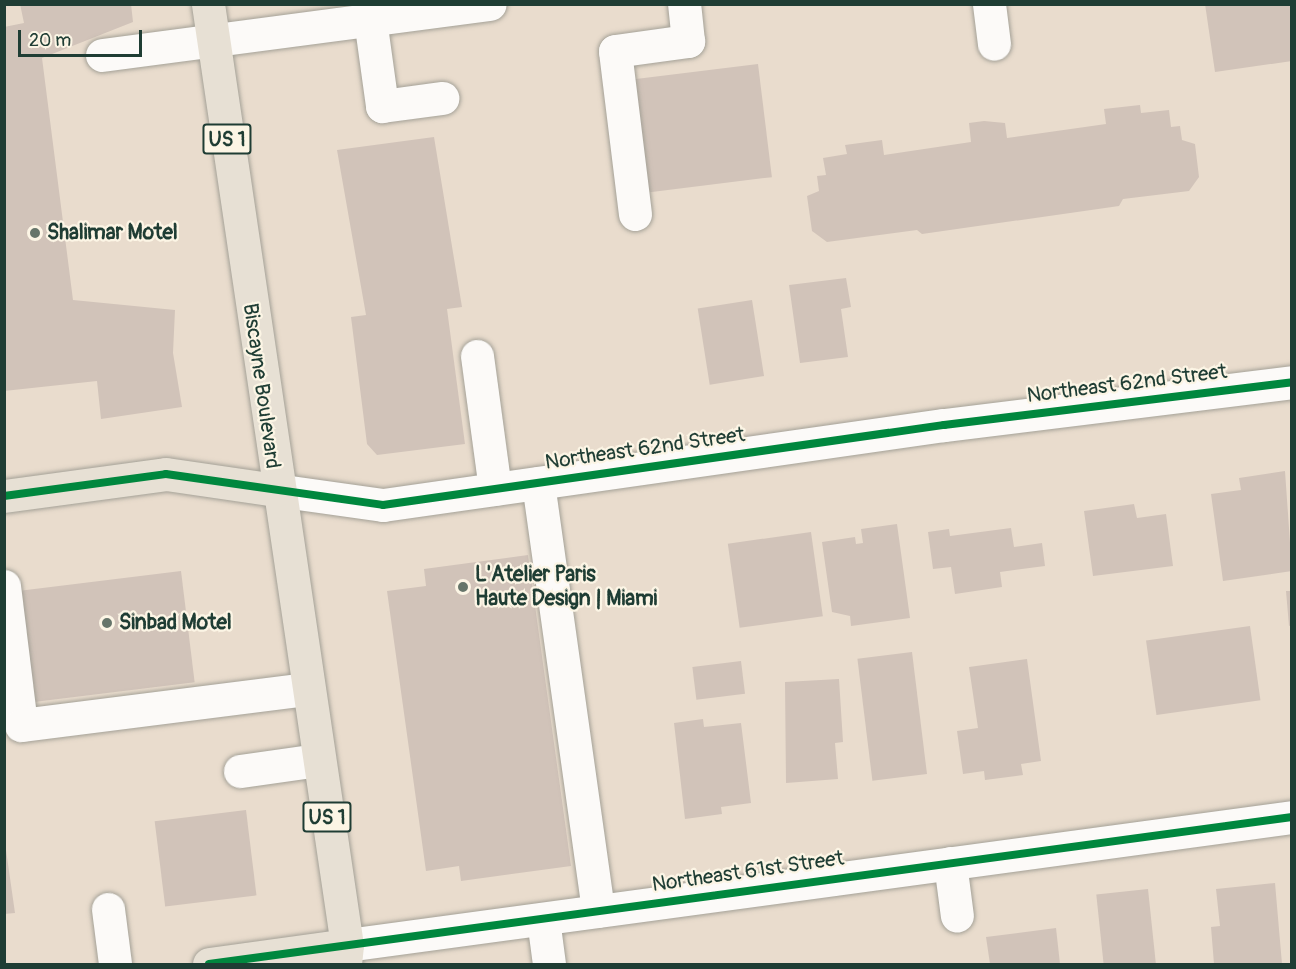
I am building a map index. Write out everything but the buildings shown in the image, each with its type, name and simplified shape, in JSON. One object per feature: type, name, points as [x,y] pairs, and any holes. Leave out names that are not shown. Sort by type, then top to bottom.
[{"type":"main road","name":"Biscayne Boulevard","points":[[208,4],[276,490],[351,958]]},
{"type":"main road","name":"Northeast 62nd Street","points":[[4,496],[166,474],[276,490]]},
{"type":"main road","name":"Northeast 61st Street","points":[[209,964],[351,958]]},
{"type":"street","points":[[102,55],[446,7],[490,4]]},
{"type":"street","points":[[635,214],[615,51],[688,41],[684,4]]},
{"type":"street","points":[[989,4],[994,44]]},
{"type":"street","points":[[370,19],[382,106],[442,98]]},
{"type":"street","points":[[477,356],[495,489]]},
{"type":"street","name":"Northeast 62nd Street","points":[[276,490],[383,505],[1292,382]]},
{"type":"street","points":[[538,483],[598,911]]},
{"type":"street","points":[[4,586],[21,725],[307,689]]},
{"type":"street","points":[[240,771],[318,760]]},
{"type":"street","name":"Northeast 61st Street","points":[[351,958],[543,919],[1292,817]]},
{"type":"street","points":[[950,863],[957,916]]},
{"type":"street","points":[[108,909],[115,964]]},
{"type":"street","points":[[543,919],[549,964]]},
{"type":"cycle path","points":[[4,496],[166,474],[383,505],[944,425],[1292,382]]},
{"type":"cycle path","points":[[209,964],[1292,817]]},
{"type":"place","name":"Shalimar Motel","points":[[35,233]]},
{"type":"place","name":"L'Atelier Paris Haute Design | Miami","points":[[463,587]]},
{"type":"place","name":"Sinbad Motel","points":[[107,623]]}]
